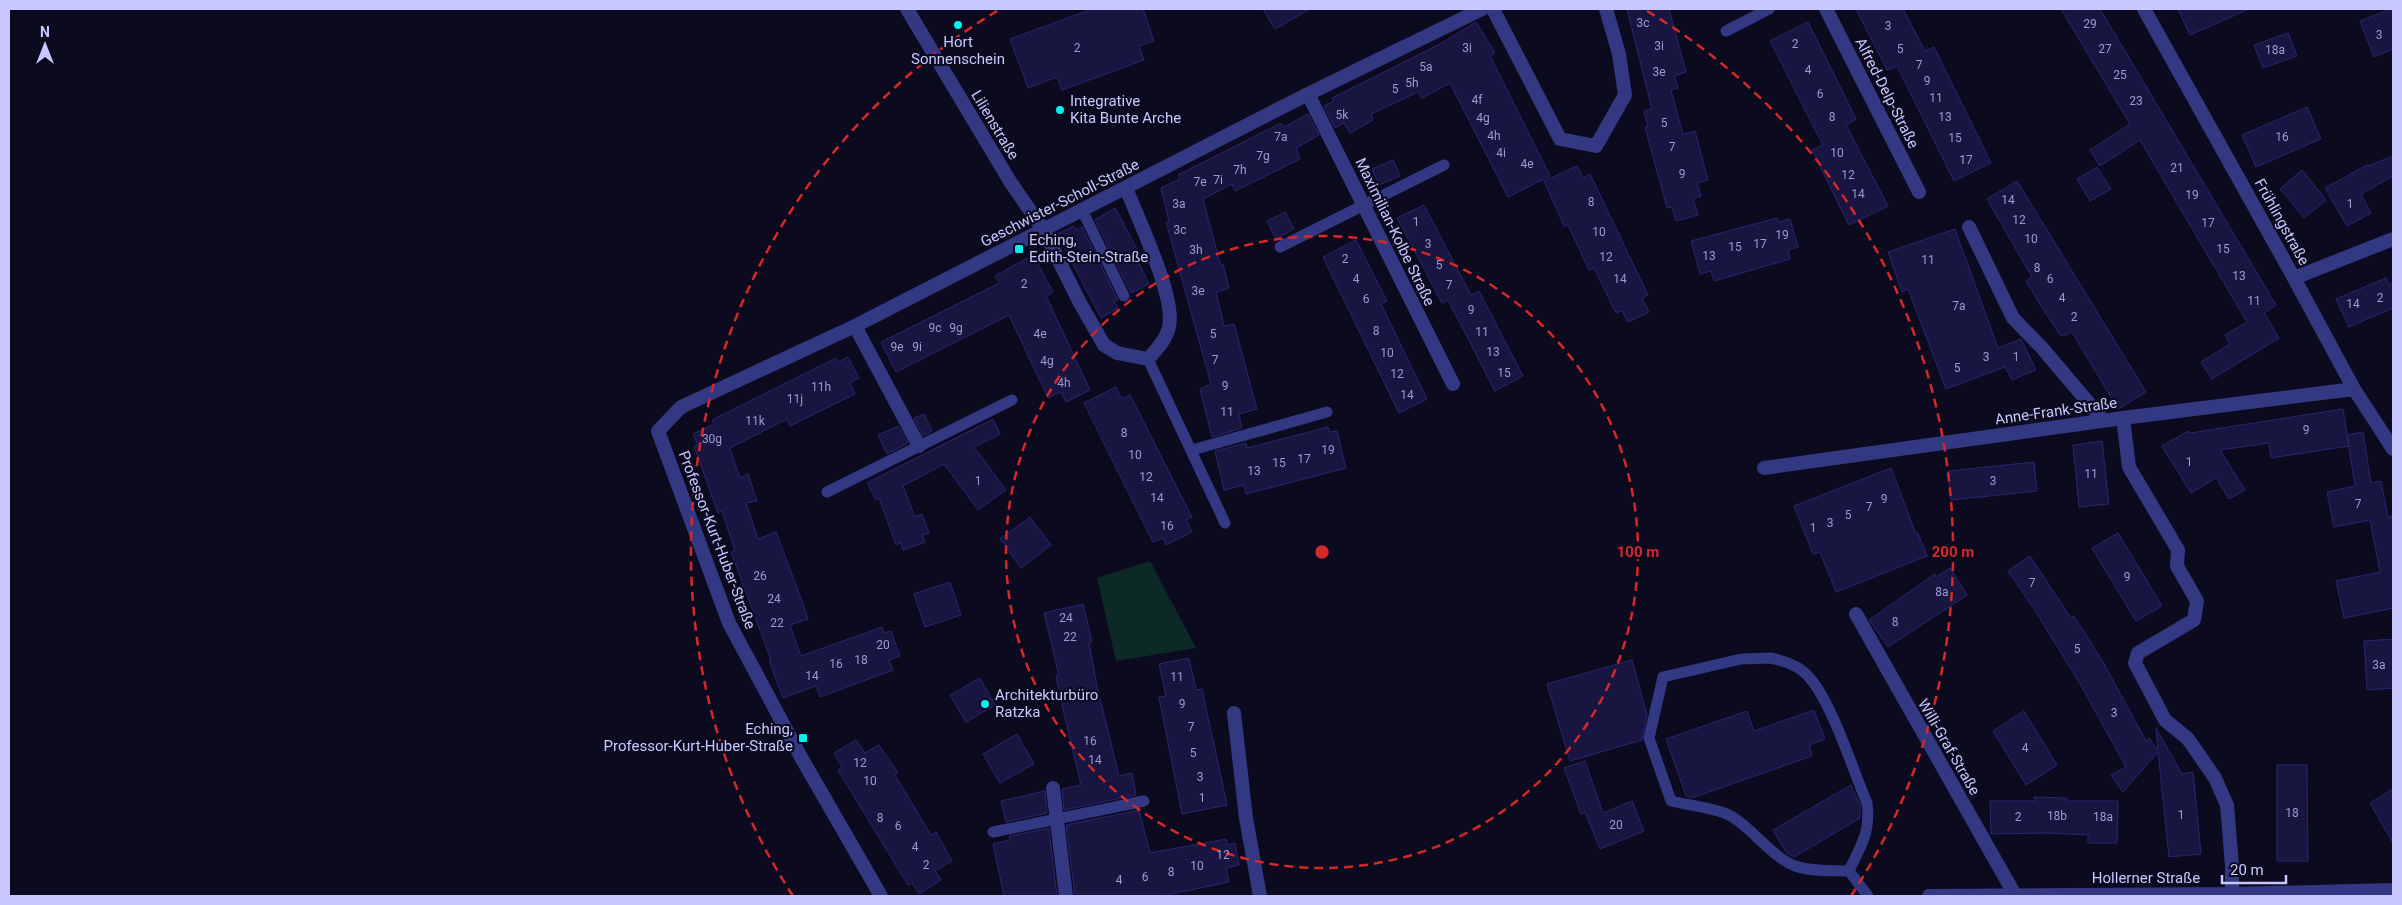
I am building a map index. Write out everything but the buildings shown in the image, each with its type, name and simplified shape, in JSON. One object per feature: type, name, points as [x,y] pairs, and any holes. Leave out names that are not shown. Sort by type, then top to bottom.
[{"type":"street","name":"Lilienstraße","points":[[907,9],[1010,184],[1043,229],[1080,303],[1104,345],[1117,353],[1148,359]]},
{"type":"street","name":"Geschwister-Scholl-Straße","points":[[658,431],[681,407],[855,326],[1308,94],[1482,9]]},
{"type":"street","points":[[1494,9],[1560,138],[1596,146],[1625,95],[1619,54],[1606,9]]},
{"type":"street","name":"Alfred-Delp-Straße","points":[[1826,9],[1919,192]]},
{"type":"street","name":"Frühlingstraße","points":[[2144,9],[2294,278],[2354,390],[2393,449]]},
{"type":"street","name":"Maximilian-Kolbe Straße","points":[[1308,94],[1453,384]]},
{"type":"street","points":[[1126,188],[1169,298],[1169,328],[1161,344],[1148,359]]},
{"type":"street","points":[[1969,227],[2013,318],[2043,349],[2103,420]]},
{"type":"street","points":[[2294,278],[2393,239]]},
{"type":"street","points":[[855,326],[919,446]]},
{"type":"street","name":"Anne-Frank-Straße","points":[[1764,468],[2103,420],[2354,390]]},
{"type":"street","points":[[2124,418],[2129,467],[2178,550],[2177,566],[2198,602],[2194,620],[2138,654],[2135,663],[2165,720],[2188,740],[2215,778],[2226,805],[2232,866],[2232,894]]},
{"type":"street","name":"Professor-Kurt-Huber-Straße","points":[[658,431],[729,623],[802,760],[881,896]]},
{"type":"street","name":"Willi-Graf-Straße","points":[[1856,614],[2014,895]]},
{"type":"street","points":[[1234,713],[1246,818],[1260,896]]},
{"type":"street","points":[[1053,788],[1066,896]]},
{"type":"street","name":"Hollerner Straße","points":[[1929,896],[2232,894],[2393,890]]},
{"type":"lane","points":[[1726,31],[1769,9]]},
{"type":"lane","points":[[1280,247],[1444,165]]},
{"type":"lane","points":[[1082,210],[1124,296]]},
{"type":"lane","points":[[1148,359],[1225,523]]},
{"type":"lane","points":[[827,492],[1012,400]]},
{"type":"lane","points":[[1192,450],[1327,412]]},
{"type":"lane","points":[[1848,871],[1865,836],[1870,820],[1867,803],[1822,693],[1807,674],[1787,662],[1770,658],[1742,659],[1663,677],[1649,738],[1671,801],[1729,814],[1752,831],[1781,858],[1794,866],[1812,870],[1848,871],[1868,896]]},
{"type":"lane","points":[[993,832],[1144,800]]},
{"type":"green space","points":[[1150,561],[1196,648],[1116,661],[1097,578]]},
{"type":"place","name":"Hort Sonnenschein","points":[[958,25]]},
{"type":"place","name":"Integrative Kita Bunte Arche","points":[[1060,110]]},
{"type":"place","name":"Eching, Edith-Stein-Straße","points":[[1019,249]]},
{"type":"place","name":"Architekturbüro Ratzka","points":[[985,704]]},
{"type":"place","name":"Eching, Professor-Kurt-Huber-Straße","points":[[803,738]]}]
